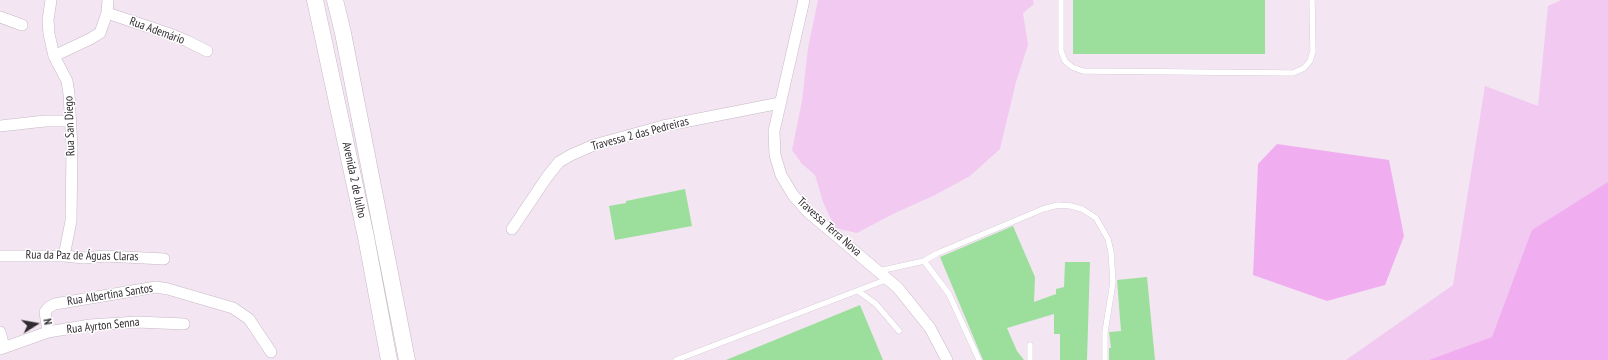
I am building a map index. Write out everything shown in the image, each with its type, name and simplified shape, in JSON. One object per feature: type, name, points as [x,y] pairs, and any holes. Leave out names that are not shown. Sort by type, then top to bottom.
[{"type":"main road","name":"Avenida 2 de Julho","points":[[315,0],[364,229],[390,360]]},
{"type":"main road","name":"Avenida 2 de Julho","points":[[335,0],[343,33],[407,360]]},
{"type":"street","name":"Rua San Diego","points":[[51,0],[48,27],[54,56],[67,81],[72,147],[71,221],[64,256]]},
{"type":"street","points":[[54,56],[100,33],[107,13],[108,0]]},
{"type":"street","name":"Travessa Terra Nova","points":[[804,0],[796,39],[776,118],[774,144],[778,167],[786,185],[808,212],[898,288],[930,328],[947,360]]},
{"type":"street","name":"Rua Ademário","points":[[107,13],[170,34],[207,51]]},
{"type":"street","points":[[0,17],[22,26]]},
{"type":"street","name":"Travessa 2 das Pedreiras","points":[[512,229],[547,177],[560,162],[571,155],[594,145],[663,126],[780,103]]},
{"type":"street","points":[[0,126],[45,121],[70,121]]},
{"type":"street","name":"Rua da Paz de Águas Claras","points":[[0,256],[64,256],[77,258],[105,256],[164,259]]},
{"type":"street","name":"Rua Albertina Santos","points":[[48,332],[45,312],[49,307],[55,304],[156,287],[168,289],[233,308],[249,319],[271,352]]},
{"type":"street","name":"Rua Ayrton Senna","points":[[2,348],[48,332],[90,325],[137,322],[184,324]]},
{"type":"street","points":[[0,332],[2,348]]},
{"type":"lane","points":[[1061,0],[1061,51],[1065,61],[1072,67],[1082,71],[1293,73],[1304,68],[1310,61],[1313,51],[1312,0]]},
{"type":"lane","points":[[879,271],[924,261],[938,253],[1043,208],[1058,205],[1082,209],[1096,218],[1108,239],[1111,252],[1112,282],[1106,332],[1105,360]]},
{"type":"lane","points":[[924,261],[948,294],[979,360]]},
{"type":"lane","points":[[676,360],[888,279]]},
{"type":"lane","points":[[858,291],[876,304],[899,331]]},
{"type":"lane","points":[[1030,345],[1030,360]]},
{"type":"shaded area","points":[[818,0],[1033,0],[1034,4],[1023,13],[1028,45],[1016,82],[1000,149],[970,176],[935,195],[893,214],[857,233],[835,228],[823,202],[815,175],[802,164],[792,150],[802,101],[808,48]]},
{"type":"shaded area","points":[[1561,0],[1608,0],[1608,360],[1346,360],[1453,285],[1485,86],[1538,106],[1548,6]]},
{"type":"shaded area","points":[[1277,144],[1389,160],[1404,236],[1385,285],[1327,301],[1253,275],[1258,164]]},
{"type":"shaded area","points":[[1608,182],[1608,360],[1429,360],[1492,337],[1532,230]]},
{"type":"building","points":[[1073,0],[1265,0],[1265,54],[1073,54]]},
{"type":"building","points":[[685,189],[692,226],[615,240],[609,206]]},
{"type":"building","points":[[1013,226],[1035,277],[1034,302],[1056,294],[1056,289],[1064,287],[1065,262],[1090,262],[1087,360],[1060,360],[1060,334],[1054,334],[1054,314],[1007,328],[1017,351],[1024,360],[983,360],[940,257]]},
{"type":"building","points":[[1147,277],[1155,360],[1109,360],[1109,348],[1111,348],[1109,332],[1121,331],[1117,280]]},
{"type":"building","points":[[860,305],[883,360],[726,360]]}]
